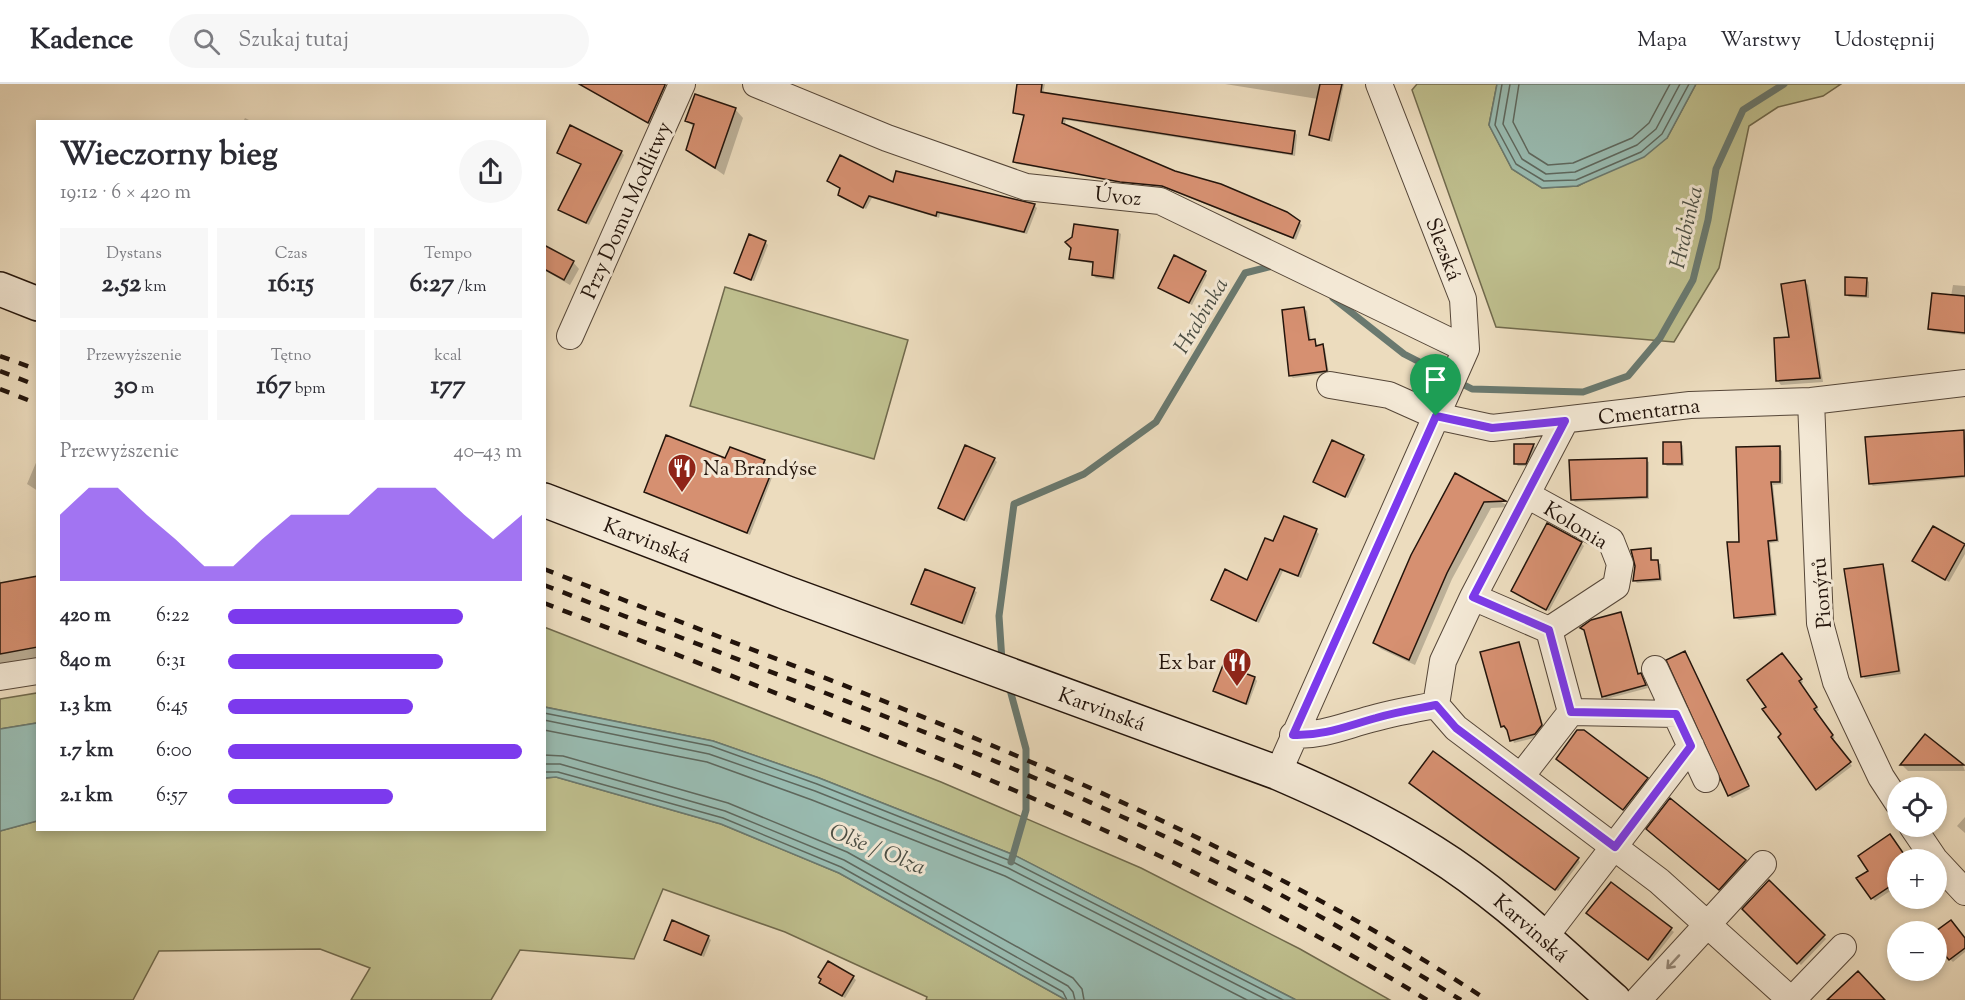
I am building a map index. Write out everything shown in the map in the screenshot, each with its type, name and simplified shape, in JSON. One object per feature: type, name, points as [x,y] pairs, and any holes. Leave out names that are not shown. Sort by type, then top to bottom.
[{"type":"main road","points":[[0,289],[36,303]]},
{"type":"main road","name":"Karvinská","points":[[546,501],[1044,688],[1278,773],[1357,807],[1434,852],[1488,891],[1614,1000]]},
{"type":"street","name":"Przy Domu Modlitwy","points":[[570,336],[682,84]]},
{"type":"street","name":"Úvoz","points":[[756,84],[887,138],[1026,187],[1160,201],[1462,357]]},
{"type":"street","name":"Slezská","points":[[1378,84],[1463,299],[1462,357],[1439,410]]},
{"type":"street","name":"Cmentarna","points":[[1330,385],[1389,395],[1492,428],[1690,405],[1811,401],[1965,383]]},
{"type":"street","name":"Pionýrů","points":[[1811,401],[1820,623],[1836,682],[1887,786]]},
{"type":"street","points":[[1278,773],[1439,410]]},
{"type":"street","name":"Kolonia","points":[[1436,705],[1443,661],[1473,597],[1565,421]]},
{"type":"street","name":"Kolonia","points":[[1527,495],[1611,541],[1620,564],[1616,586],[1549,630]]},
{"type":"street","points":[[1473,597],[1549,630],[1571,712]]},
{"type":"street","points":[[1655,669],[1706,779]]},
{"type":"street","points":[[0,677],[36,671]]},
{"type":"street","points":[[1293,735],[1315,736],[1389,714],[1436,705],[1456,728],[1659,881],[1792,1000],[1843,947]]},
{"type":"street","points":[[1571,712],[1676,714]]},
{"type":"street","points":[[1522,776],[1571,712]]},
{"type":"street","points":[[1544,938],[1691,746]]},
{"type":"street","points":[[1638,1000],[1763,864]]},
{"type":"street","points":[[1947,872],[1965,892]]},
{"type":"green space","points":[[1417,84],[1497,84],[1489,125],[1512,169],[1542,188],[1578,186],[1667,138],[1696,84],[1841,84],[1823,96],[1778,107],[1749,126],[1719,268],[1674,342],[1496,327],[1412,90]]},
{"type":"green space","points":[[725,287],[908,340],[874,459],[690,406]]},
{"type":"green space","points":[[546,628],[941,782],[1141,868],[1300,949],[1390,1000],[1296,1000],[1014,855],[819,778],[713,741],[546,707]]},
{"type":"green space","points":[[36,693],[36,723],[0,729],[0,699]]},
{"type":"green space","points":[[556,777],[721,824],[839,873],[1066,1000],[926,1000],[927,997],[785,932],[663,889],[634,959],[520,950],[491,1000],[351,1000],[370,968],[320,949],[159,951],[133,1000],[0,1000],[0,831],[36,821],[36,831],[546,831],[546,778]]},
{"type":"water","points":[[1497,84],[1696,84],[1667,138],[1644,157],[1577,186],[1542,188],[1512,169],[1489,125]]},
{"type":"water","name":"Olše / Olza","points":[[546,707],[713,741],[819,778],[1014,855],[1296,1000],[1066,1000],[839,873],[721,824],[556,777],[546,778]]},
{"type":"water","points":[[36,723],[36,821],[0,831],[0,729]]},
{"type":"building","points":[[579,84],[665,84],[665,85],[648,123]]},
{"type":"building","points":[[1017,84],[1042,84],[1041,92],[1295,131],[1292,154],[1063,118],[1062,123],[1175,171],[1221,184],[1287,212],[1300,221],[1293,238],[1162,186],[1120,182],[1013,162],[1024,115],[1013,113]]},
{"type":"building","points":[[1320,84],[1342,84],[1329,140],[1309,135]]},
{"type":"building","points":[[695,94],[736,108],[715,168],[686,150],[694,124],[685,121]]},
{"type":"building","points":[[570,125],[622,151],[586,223],[558,210],[581,164],[557,153]]},
{"type":"building","points":[[840,155],[893,182],[896,171],[1035,204],[1024,232],[937,212],[936,216],[869,196],[863,208],[838,195],[840,188],[827,181]]},
{"type":"building","points":[[1074,224],[1118,230],[1113,278],[1092,275],[1093,262],[1069,259],[1071,248],[1065,242],[1072,237]]},
{"type":"building","points":[[749,234],[766,241],[751,280],[734,273]]},
{"type":"building","points":[[546,246],[574,261],[564,280],[546,270]]},
{"type":"building","points":[[1174,255],[1206,271],[1189,303],[1158,288]]},
{"type":"building","points":[[1845,277],[1867,278],[1866,296],[1845,295]]},
{"type":"building","points":[[1805,280],[1820,378],[1776,381],[1774,338],[1789,337],[1781,284]]},
{"type":"building","points":[[1932,293],[1965,296],[1965,333],[1928,329]]},
{"type":"building","points":[[1304,307],[1309,340],[1315,339],[1316,346],[1323,344],[1327,371],[1289,376],[1282,310]]},
{"type":"building","points":[[1964,430],[1965,476],[1869,484],[1865,437]]},
{"type":"building","points":[[666,435],[725,458],[730,447],[765,460],[762,467],[772,471],[747,533],[644,492]]},
{"type":"building","points":[[1332,440],[1364,455],[1345,497],[1313,482]]},
{"type":"building","points":[[1663,442],[1681,442],[1682,464],[1663,464]]},
{"type":"building","points":[[1514,444],[1534,444],[1526,464],[1514,464]]},
{"type":"building","points":[[965,445],[995,458],[964,520],[938,508]]},
{"type":"building","points":[[1780,446],[1780,482],[1771,482],[1777,540],[1768,541],[1775,614],[1734,618],[1727,542],[1739,542],[1736,447]]},
{"type":"building","points":[[1647,458],[1647,497],[1571,500],[1569,460]]},
{"type":"building","points":[[1455,473],[1506,501],[1484,502],[1447,573],[1409,660],[1373,643],[1411,555]]},
{"type":"building","points":[[1284,516],[1317,529],[1298,576],[1280,569],[1256,621],[1211,600],[1225,569],[1247,580],[1265,538],[1273,541]]},
{"type":"building","points":[[1547,523],[1582,542],[1546,610],[1511,591]]},
{"type":"building","points":[[1933,526],[1965,544],[1945,580],[1912,561]]},
{"type":"building","points":[[1651,548],[1651,560],[1658,560],[1660,579],[1633,581],[1635,566],[1631,550]]},
{"type":"building","points":[[1883,564],[1899,671],[1861,677],[1844,569]]},
{"type":"building","points":[[925,569],[975,588],[962,623],[911,604]]},
{"type":"building","points":[[36,576],[36,647],[0,654],[0,583]]},
{"type":"building","points":[[1621,612],[1638,674],[1641,673],[1646,685],[1602,697],[1584,630],[1580,628],[1591,620]]},
{"type":"building","points":[[1519,642],[1542,725],[1535,734],[1510,741],[1507,730],[1504,726],[1501,727],[1480,652]]},
{"type":"building","points":[[1685,651],[1749,786],[1728,796],[1666,660]]},
{"type":"building","points":[[1782,653],[1802,679],[1799,681],[1817,707],[1814,709],[1833,735],[1831,737],[1851,762],[1816,790],[1778,737],[1781,734],[1762,709],[1766,707],[1747,680]]},
{"type":"building","points":[[1223,665],[1255,677],[1246,704],[1213,691]]},
{"type":"building","points":[[1577,730],[1584,730],[1648,778],[1623,810],[1556,759]]},
{"type":"building","points":[[1925,734],[1964,765],[1900,765]]},
{"type":"building","points":[[1433,751],[1579,858],[1555,890],[1409,783]]},
{"type":"building","points":[[1670,798],[1746,860],[1719,890],[1646,829]]},
{"type":"building","points":[[1887,836],[1892,837],[1900,849],[1887,849],[1887,888],[1871,899],[1856,878],[1868,871],[1858,856]]},
{"type":"building","points":[[1769,880],[1825,935],[1797,964],[1742,909]]},
{"type":"building","points":[[1611,882],[1672,928],[1648,960],[1586,913]]},
{"type":"building","points":[[672,920],[709,936],[701,955],[664,940]]},
{"type":"building","points":[[1951,920],[1965,938],[1965,948],[1949,960],[1947,958],[1947,923]]},
{"type":"building","points":[[828,961],[854,976],[842,996],[819,983],[821,979],[818,977]]},
{"type":"building","points":[[1858,971],[1885,1000],[1827,1000]]},
{"type":"waterway","name":"Hrabinka","points":[[1333,298],[1404,354],[1472,389],[1583,392],[1628,376],[1660,338],[1693,280],[1708,220],[1716,169],[1743,110],[1784,84]]},
{"type":"waterway","name":"Hrabinka","points":[[1002,661],[999,616],[1014,504],[1084,474],[1156,422],[1245,273],[1276,265]]},
{"type":"waterway","name":"Hrabinka","points":[[1009,686],[1026,749],[1026,810],[1011,862]]},
{"type":"railway","points":[[0,356],[36,369]]},
{"type":"railway","points":[[0,371],[36,385]]},
{"type":"railway","points":[[0,389],[36,403]]},
{"type":"railway","points":[[546,570],[907,711],[1027,760],[1146,813],[1263,870],[1376,932],[1487,1000]]},
{"type":"railway","points":[[546,586],[808,686],[984,756],[1070,794],[1241,874],[1352,935],[1461,1000]]},
{"type":"railway","points":[[546,604],[883,736],[1106,831],[1215,883],[1322,939],[1427,1000]]},
{"type":"place","name":"Na Brandýse","points":[[682,494]]},
{"type":"place","name":"Ex bar","points":[[1237,688]]},
{"type":"route","points":[[1436,416],[1492,428],[1565,421],[1473,597],[1549,630],[1571,712],[1676,714],[1691,746],[1615,847],[1456,728],[1436,705],[1389,714],[1315,736],[1293,735],[1436,416]]}]
